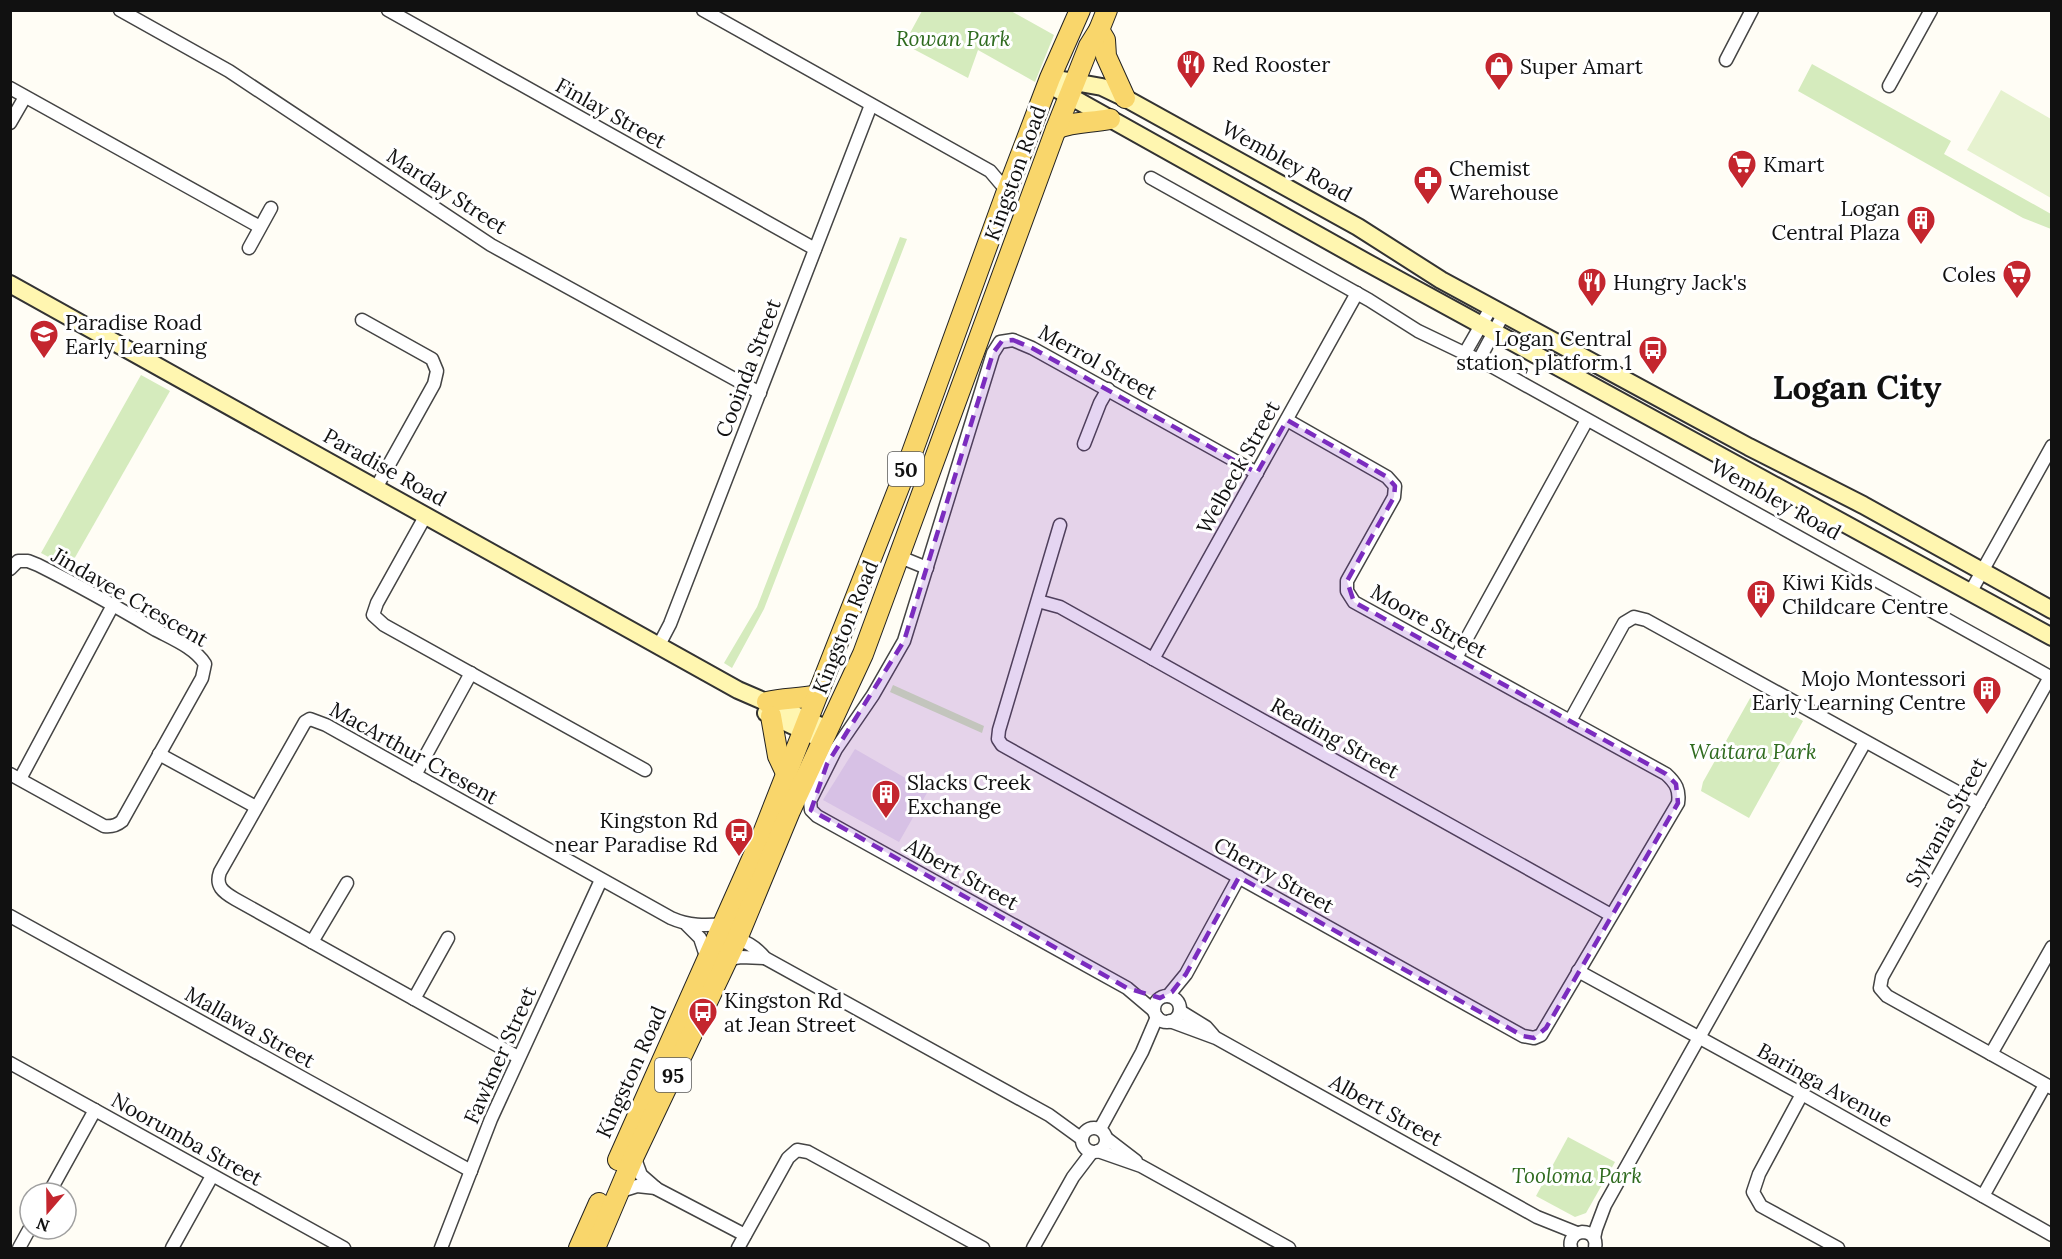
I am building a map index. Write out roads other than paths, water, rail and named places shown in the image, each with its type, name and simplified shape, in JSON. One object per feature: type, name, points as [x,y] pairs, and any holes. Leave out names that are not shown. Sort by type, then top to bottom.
[{"type":"main road","name":"Kingston Road","points":[[579,1248],[708,961],[806,726],[924,421],[1014,172],[1049,81],[1080,10]]},
{"type":"main road","name":"Kingston Road","points":[[595,1248],[634,1156],[737,939],[789,811],[863,654],[1056,129],[1089,46],[1107,10]]},
{"type":"main road","points":[[1099,30],[1105,40],[1106,56],[1125,98]]},
{"type":"main road","name":"Wembley Road","points":[[1049,81],[1072,89],[1110,119],[2052,637]]},
{"type":"main road","name":"Wembley Road","points":[[1072,89],[1102,87],[1125,98],[1358,227],[1441,279],[1692,417],[1814,479],[2052,610]]},
{"type":"main road","points":[[1056,129],[1076,122],[1110,119]]},
{"type":"main road","name":"Paradise Road","points":[[10,284],[659,645],[769,709],[825,735]]},
{"type":"main road","points":[[786,773],[778,756],[769,709],[781,699],[798,700],[817,695]]},
{"type":"street","name":"Marday Street","points":[[120,10],[229,71],[492,245],[760,393]]},
{"type":"street","name":"Finlay Street","points":[[388,10],[815,249]]},
{"type":"street","points":[[703,10],[990,171],[1007,191]]},
{"type":"street","points":[[1726,60],[1752,10]]},
{"type":"street","points":[[1889,86],[1931,10]]},
{"type":"street","points":[[10,88],[260,227]]},
{"type":"street","points":[[10,123],[25,97]]},
{"type":"street","name":"Cooinda Street","points":[[659,645],[670,624],[871,105]]},
{"type":"street","points":[[990,171],[1014,172]]},
{"type":"street","name":"Wembley Road","points":[[1151,178],[1357,293],[1418,331],[1479,360],[2051,677]]},
{"type":"street","points":[[249,248],[271,208]]},
{"type":"street","name":"Welbeck Street","points":[[1154,659],[1357,293]]},
{"type":"street","points":[[1465,353],[1487,328],[1498,310]]},
{"type":"street","points":[[362,320],[432,359],[437,370],[434,384],[376,488]]},
{"type":"street","points":[[1479,360],[1487,328]]},
{"type":"street","name":"Merrol Street","points":[[811,810],[812,797],[827,764],[901,648],[992,356],[1002,341],[1010,339],[1022,343],[1257,473]]},
{"type":"street","points":[[1084,444],[1108,389]]},
{"type":"street","name":"Moore Street","points":[[1287,420],[1387,477],[1395,486],[1394,497],[1347,581],[1347,591],[1354,602],[1666,774],[1676,784],[1679,795],[1678,803],[1611,915]]},
{"type":"street","points":[[1456,658],[1587,420]]},
{"type":"street","points":[[1970,593],[2052,446]]},
{"type":"street","points":[[426,515],[376,603],[373,615],[384,625],[645,770]]},
{"type":"street","points":[[1038,601],[1060,525]]},
{"type":"street","points":[[900,557],[927,568]]},
{"type":"street","name":"Jindavee Crescent","points":[[14,565],[28,561],[38,565],[113,605],[200,656],[205,664],[202,678],[123,821],[111,827],[104,826],[15,777]]},
{"type":"street","name":"Reading Street","points":[[1038,601],[1060,607],[1611,915]]},
{"type":"street","name":"Cherry Street","points":[[1038,601],[999,730],[998,739],[1007,749],[1522,1036],[1534,1038],[1546,1028],[1578,970]]},
{"type":"street","points":[[15,777],[113,605]]},
{"type":"street","points":[[1570,721],[1624,623],[1634,617],[1646,620],[1979,804]]},
{"type":"street","points":[[415,774],[471,673]]},
{"type":"street","name":"Sylvania Street","points":[[1991,1054],[1887,996],[1880,988],[1882,977],[2051,677]]},
{"type":"street","name":"MacArthur Cresent","points":[[518,1057],[235,900],[225,894],[218,884],[222,867],[305,722],[310,719],[326,725],[601,880],[687,925],[700,938],[708,961]]},
{"type":"street","points":[[1589,1238],[1596,1229],[1605,1205],[1684,1062],[1865,742]]},
{"type":"street","points":[[159,754],[256,807]]},
{"type":"street","name":"Albert Street","points":[[811,810],[817,816],[1127,988],[1161,1018],[1216,1038],[1537,1217],[1589,1238],[1606,1248]]},
{"type":"street","points":[[1161,1018],[1177,1017],[1171,1001],[1239,878]]},
{"type":"street","name":"Fawkner Street","points":[[441,1248],[518,1057],[601,880]]},
{"type":"street","points":[[312,942],[347,883]]},
{"type":"street","points":[[1578,970],[1611,915]]},
{"type":"street","name":"Mallawa Street","points":[[10,916],[471,1171]]},
{"type":"street","name":"MacArthur Cresent","points":[[687,925],[724,924]]},
{"type":"street","points":[[414,999],[448,938]]},
{"type":"street","points":[[708,961],[718,957],[727,941],[737,939],[759,950],[765,957],[1093,1141],[1289,1248]]},
{"type":"street","points":[[1983,1196],[2048,1086],[1991,1054],[2052,947]]},
{"type":"street","points":[[728,959],[765,957]]},
{"type":"street","name":"Baringa Avenue","points":[[1578,970],[2052,1234]]},
{"type":"street","name":"Albert Street","points":[[1127,988],[1171,1001],[1206,1027],[1216,1038]]},
{"type":"street","points":[[1161,1018],[1155,1003],[1171,1001]]},
{"type":"street","points":[[1033,1248],[1161,1018]]},
{"type":"street","name":"Noorumba Street","points":[[10,1062],[328,1244],[344,1248]]},
{"type":"street","points":[[1802,1094],[1759,1174],[1753,1192],[1761,1206],[1838,1248]]},
{"type":"street","points":[[57,1181],[96,1110]]},
{"type":"street","points":[[738,1248],[788,1158],[797,1150],[808,1152],[983,1248]]},
{"type":"street","points":[[634,1156],[641,1175],[657,1189],[745,1235]]},
{"type":"street","points":[[172,1248],[212,1176]]},
{"type":"street","points":[[618,1192],[637,1186],[657,1189]]},
{"type":"street","name":"Albert Street","points":[[1537,1217],[1565,1238],[1571,1247]]},
{"type":"street","name":"Albert Street","points":[[1571,1247],[1571,1239],[1589,1238]]},
{"type":"place","name":"Red Rooster","points":[[1191,90]]},
{"type":"place","name":"Super Amart","points":[[1499,92]]},
{"type":"place","name":"Kmart","points":[[1742,190]]},
{"type":"place","name":"Chemist Warehouse","points":[[1428,206]]},
{"type":"place","name":"Logan Central Plaza","points":[[1921,246]]},
{"type":"place","name":"Coles","points":[[2017,300]]},
{"type":"place","name":"Hungry Jack's","points":[[1592,308]]},
{"type":"place","name":"Paradise Road Early Learning","points":[[44,360]]},
{"type":"place","name":"Logan Central station, platform 1","points":[[1653,376]]},
{"type":"place","name":"Kiwi Kids Childcare Centre","points":[[1761,620]]},
{"type":"place","name":"Mojo Montessori Early Learning Centre","points":[[1987,716]]},
{"type":"place","name":"Slacks Creek Exchange","points":[[886,820]]},
{"type":"place","name":"Kingston Rd near Paradise Rd","points":[[739,858]]},
{"type":"place","name":"Kingston Rd at Jean Street","points":[[703,1038]]},
{"type":"district","name":"Logan City","points":[[1857,387]]},
{"type":"park label","name":"Rowan Park","points":[[953,38]]},
{"type":"park label","name":"Waitara Park","points":[[1753,751]]},
{"type":"park label","name":"Tooloma Park","points":[[1577,1175]]}]
